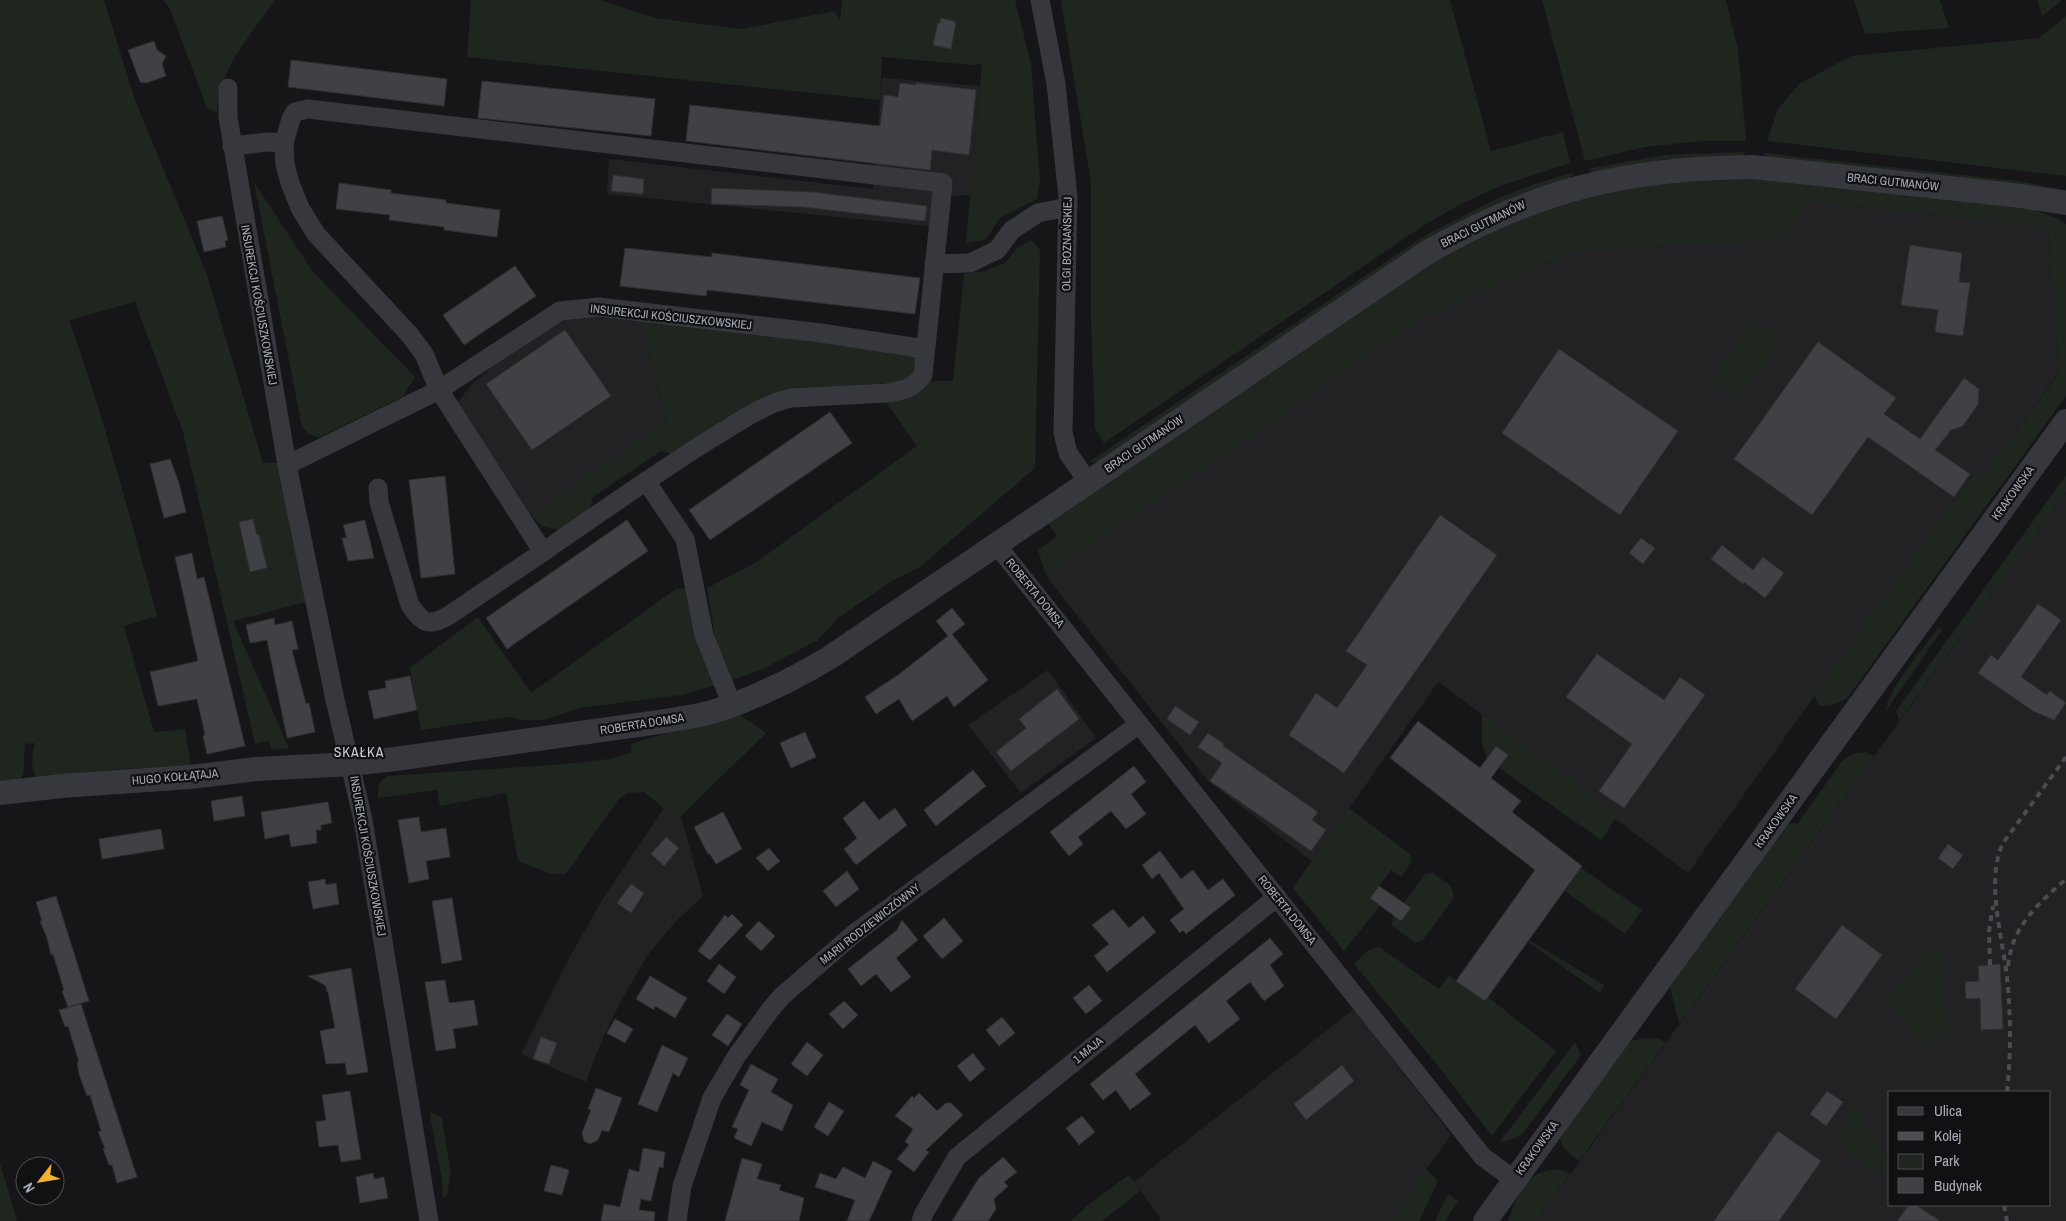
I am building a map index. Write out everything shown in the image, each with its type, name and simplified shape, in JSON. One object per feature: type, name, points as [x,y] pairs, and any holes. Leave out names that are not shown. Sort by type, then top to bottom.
[{"type":"street","name":"OLGI BOZNAŃSKIEJ","points":[[1040,0],[1056,84],[1068,207],[1063,432],[1068,453],[1088,482]]},
{"type":"street","name":"INSUREKCJI KOŚCIUSZKOWSKIEJ","points":[[228,88],[226,104],[232,146],[287,465],[335,700],[363,820],[429,1221]]},
{"type":"street","points":[[378,488],[379,502],[410,605],[418,617],[428,623],[436,622],[448,616],[543,552],[646,481],[745,418],[775,402],[790,398],[888,393],[915,385],[923,375],[943,183],[308,109],[295,112],[284,143],[285,164],[300,208],[316,234],[409,334],[424,354],[439,390],[543,552]]},
{"type":"street","points":[[232,146],[268,142],[284,143]]},
{"type":"street","name":"BRACI GUTMANÓW","points":[[996,544],[1428,252],[1487,220],[1514,208],[1564,191],[1652,172],[1715,167],[1753,167],[2013,195],[2063,205]]},
{"type":"street","points":[[934,264],[970,263],[997,250],[1012,230],[1038,213],[1068,207]]},
{"type":"street","name":"INSUREKCJI KOŚCIUSZKOWSKIEJ","points":[[287,465],[439,390],[560,311],[599,307],[821,333],[925,349]]},
{"type":"street","name":"KRAKOWSKA","points":[[1484,1221],[2066,421]]},
{"type":"street","points":[[646,481],[684,539],[704,635],[732,705]]},
{"type":"street","name":"ROBERTA DOMSA","points":[[351,764],[666,721],[711,712],[732,705],[794,679],[829,658],[996,544],[1484,1157],[1505,1173],[1513,1182]]},
{"type":"street","name":"MARII RODZIEWICZÓWNY","points":[[677,1221],[682,1186],[712,1098],[736,1057],[782,996],[855,933],[1139,724]]},
{"type":"street","name":"HUGO KOŁŁĄTAJA","points":[[0,794],[61,786],[190,777],[256,769],[351,764]]},
{"type":"street","name":"1 MAJA","points":[[921,1221],[957,1157],[1277,898]]},
{"type":"shaded area","points":[[882,78],[980,86],[971,195],[951,196],[948,228],[607,194],[609,159],[873,189]]},
{"type":"shaded area","points":[[1808,201],[2048,227],[2059,372],[1982,480],[1973,474],[1688,873],[1615,819],[1618,815],[1438,682],[1312,861],[1208,781],[1046,576],[1421,319],[1573,251],[1706,244]]},
{"type":"shaded area","points":[[577,314],[640,319],[667,421],[531,515],[457,403],[473,383],[501,360],[562,317]]},
{"type":"shaded area","points":[[2066,492],[2066,1221],[1536,1221]]},
{"type":"shaded area","points":[[1048,670],[1096,738],[1021,793],[968,725]]},
{"type":"shaded area","points":[[664,808],[681,816],[703,896],[674,923],[647,956],[622,999],[601,1042],[586,1082],[521,1054],[568,960],[604,897]]},
{"type":"shaded area","points":[[1354,1009],[1451,1135],[1389,1221],[1159,1221],[1161,1219],[1134,1182]]},
{"type":"green space","points":[[0,0],[104,0],[135,100],[206,272],[263,463],[277,463],[306,602],[233,621],[289,748],[272,750],[269,741],[255,744],[183,432],[135,302],[69,320],[127,504],[157,616],[124,626],[154,732],[185,729],[191,766],[119,769],[37,779],[32,766],[35,743],[25,744],[24,768],[20,781],[0,783]]},
{"type":"green space","points":[[163,0],[275,0],[229,67],[219,97],[217,113],[207,108],[170,9]]},
{"type":"green space","points":[[471,0],[600,0],[656,18],[741,29],[835,11],[840,21],[842,0],[1015,0],[1031,64],[1040,182],[1037,199],[1000,218],[985,240],[966,243],[982,64],[973,65],[882,57],[880,100],[467,57]]},
{"type":"green space","points":[[1061,0],[1450,0],[1491,151],[1563,132],[1570,163],[1500,186],[1461,204],[1424,225],[1104,443],[1095,428],[1091,322],[1091,182]]},
{"type":"green space","points":[[1542,0],[1726,0],[1738,49],[1746,141],[1701,141],[1645,147],[1585,161]]},
{"type":"green space","points":[[1854,0],[1940,0],[1949,28],[1865,34]]},
{"type":"green space","points":[[2037,0],[2062,0],[2042,16]]},
{"type":"green space","points":[[2066,16],[2066,176],[1767,141],[1778,109],[1799,84],[1851,56],[2039,38]]},
{"type":"green space","points":[[1746,152],[1742,157],[1667,161],[1593,172],[1587,169],[1664,155]]},
{"type":"green space","points":[[1763,153],[2018,181],[2066,190],[2066,194],[1769,158]]},
{"type":"green space","points":[[1574,172],[1570,178],[1513,197],[1426,240],[1099,462],[1089,462],[1424,236],[1494,200],[1532,185]]},
{"type":"green space","points":[[1764,178],[2032,209],[2066,224],[2066,396],[1848,697],[1841,701],[1830,705],[1818,705],[1814,694],[1973,474],[1982,479],[2059,373],[2048,227],[1808,201],[1785,237],[1706,244],[1573,251],[1421,319],[1046,576],[1038,550],[1057,536],[1048,523],[1414,273],[1463,243],[1568,201],[1636,185],[1696,179]]},
{"type":"green space","points":[[254,182],[313,272],[415,377],[403,396],[319,438],[309,434],[302,427]]},
{"type":"green space","points":[[1031,240],[1040,250],[1035,468],[920,567],[893,580],[837,619],[818,640],[763,669],[732,680],[716,644],[707,588],[755,563],[917,446],[885,401],[885,383],[800,390],[673,454],[661,451],[593,497],[588,514],[560,530],[542,526],[531,515],[667,421],[640,319],[907,350],[919,357],[911,381],[953,381],[964,274],[984,271],[1005,263],[1017,248]]},
{"type":"green space","points":[[1755,319],[1778,337],[1776,349],[1735,401],[1710,382]]},
{"type":"green space","points":[[2066,475],[2066,492],[1899,721],[1896,711]]},
{"type":"green space","points":[[690,588],[715,686],[680,695],[580,708],[543,720],[524,720],[510,717],[421,730],[410,668],[478,617],[531,693],[676,589]]},
{"type":"green space","points":[[1939,627],[1942,630],[1886,711],[1893,691]]},
{"type":"green space","points":[[1482,714],[1618,815],[1601,840],[1499,768],[1496,746],[1487,759],[1482,744]]},
{"type":"green space","points":[[740,715],[766,733],[681,816],[664,808],[644,792],[627,793],[618,800],[566,874],[551,874],[518,861],[506,793],[440,806],[437,790],[378,798],[379,785],[387,776],[566,764],[609,759],[632,753],[631,744]]},
{"type":"green space","points":[[1866,752],[1874,756],[1679,1024],[1670,987],[1786,824],[1798,823],[1842,761],[1852,754]]},
{"type":"green space","points":[[1349,808],[1410,854],[1412,861],[1401,877],[1391,870],[1370,898],[1380,906],[1344,951],[1293,888]]},
{"type":"green space","points":[[1581,868],[1642,910],[1625,934],[1565,891]]},
{"type":"green space","points":[[1433,873],[1451,886],[1454,898],[1423,940],[1415,943],[1391,925],[1394,916],[1425,874]]},
{"type":"green space","points":[[1529,940],[1604,985],[1600,993],[1528,942]]},
{"type":"green space","points":[[1928,945],[1939,954],[1949,1033],[1924,1049],[1893,1003],[1881,1010]]},
{"type":"green space","points":[[1379,947],[1439,989],[1449,975],[1485,1001],[1488,997],[1556,1051],[1492,1136],[1438,1066],[1354,964],[1368,950]]},
{"type":"green space","points":[[1646,1038],[1666,1042],[1579,1161],[1563,1147],[1560,1134],[1630,1041]]},
{"type":"green space","points":[[1575,1042],[1581,1055],[1524,1132],[1516,1138],[1499,1143]]},
{"type":"green space","points":[[1851,1104],[1888,1160],[1888,1178],[1882,1176],[1837,1144]]},
{"type":"green space","points":[[429,1111],[442,1118],[451,1173],[447,1195],[443,1198],[442,1179]]},
{"type":"green space","points":[[0,1163],[17,1221],[0,1221]]},
{"type":"green space","points":[[1426,1169],[1437,1180],[1437,1184],[1419,1221],[1389,1221]]},
{"type":"green space","points":[[1549,1170],[1561,1170],[1570,1174],[1536,1221],[1508,1221],[1521,1189],[1539,1173]]},
{"type":"green space","points":[[1129,1175],[1140,1191],[1102,1221],[1071,1221],[1088,1205]]},
{"type":"green space","points":[[1448,1194],[1458,1201],[1445,1221],[1435,1221]]},
{"type":"building","points":[[941,18],[956,22],[951,49],[933,45]]},
{"type":"building","points":[[154,41],[157,50],[166,56],[162,64],[166,76],[146,83],[140,82],[128,50]]},
{"type":"building","points":[[291,60],[447,79],[444,106],[288,87]]},
{"type":"building","points":[[482,81],[655,99],[651,136],[478,118]]},
{"type":"building","points":[[900,83],[976,90],[969,155],[932,150],[930,170],[686,141],[690,105],[880,126],[884,95],[898,97]]},
{"type":"building","points":[[613,175],[644,179],[643,194],[611,191]]},
{"type":"building","points":[[339,183],[391,190],[391,193],[446,200],[446,203],[500,210],[497,237],[444,230],[444,227],[389,220],[390,215],[336,209]]},
{"type":"building","points":[[712,188],[813,192],[927,206],[925,221],[802,207],[711,204]]},
{"type":"building","points":[[222,216],[228,240],[225,241],[226,247],[204,252],[197,221]]},
{"type":"building","points":[[1910,245],[1962,253],[1959,282],[1970,283],[1963,336],[1935,332],[1938,310],[1901,305]]},
{"type":"building","points":[[625,248],[712,257],[712,253],[920,278],[915,314],[707,290],[706,296],[620,286]]},
{"type":"building","points":[[515,266],[536,296],[464,345],[443,315]]},
{"type":"building","points":[[565,330],[611,396],[532,450],[486,384]]},
{"type":"building","points":[[1818,342],[1896,398],[1884,414],[1920,439],[1964,378],[1979,389],[1978,404],[1963,426],[1951,430],[1935,450],[1970,474],[1954,497],[1868,437],[1812,515],[1734,459]]},
{"type":"building","points":[[1559,349],[1678,431],[1620,515],[1502,433]]},
{"type":"building","points":[[830,412],[852,443],[710,540],[689,510]]},
{"type":"building","points":[[170,459],[179,483],[186,512],[164,518],[150,464]]},
{"type":"building","points":[[445,476],[455,574],[421,578],[409,480]]},
{"type":"building","points":[[1440,515],[1497,555],[1344,773],[1289,735],[1316,693],[1337,708],[1367,665],[1346,651]]},
{"type":"building","points":[[253,519],[267,568],[250,572],[239,522]]},
{"type":"building","points":[[365,520],[374,558],[348,561],[342,538],[347,538],[343,525]]},
{"type":"building","points":[[627,520],[648,551],[507,649],[486,618]]},
{"type":"building","points":[[1641,538],[1655,548],[1643,564],[1629,553]]},
{"type":"building","points":[[1722,545],[1753,570],[1763,557],[1784,573],[1765,598],[1744,582],[1743,584],[1711,559]]},
{"type":"building","points":[[192,553],[197,579],[204,577],[245,746],[207,754],[197,699],[158,706],[150,672],[198,661],[175,557]]},
{"type":"building","points":[[2038,604],[2061,620],[2021,677],[2047,695],[2050,691],[2066,703],[2054,720],[2033,711],[1978,673],[1991,655],[1998,660]]},
{"type":"building","points":[[952,608],[965,624],[952,634],[988,680],[954,707],[947,696],[912,721],[899,699],[876,714],[865,697],[898,675],[948,636],[936,621]]},
{"type":"building","points":[[274,618],[275,625],[292,621],[298,649],[292,650],[306,704],[309,703],[315,732],[287,738],[267,640],[250,643],[246,625]]},
{"type":"building","points":[[1597,654],[1664,700],[1680,677],[1705,695],[1624,808],[1599,791],[1632,744],[1566,697]]},
{"type":"building","points":[[410,676],[417,710],[374,719],[368,691],[386,688],[385,681]]},
{"type":"building","points":[[1057,689],[1079,719],[1011,771],[996,752],[1026,728],[1019,719]]},
{"type":"building","points":[[1175,706],[1199,722],[1190,735],[1167,719]]},
{"type":"building","points":[[1418,721],[1480,768],[1496,746],[1508,755],[1491,778],[1521,801],[1512,812],[1582,866],[1485,1001],[1456,981],[1535,870],[1390,758]]},
{"type":"building","points":[[805,732],[816,757],[791,768],[780,743]]},
{"type":"building","points":[[1208,733],[1224,744],[1223,746],[1318,812],[1312,820],[1326,830],[1311,851],[1210,781],[1222,763],[1198,747]]},
{"type":"building","points":[[1134,766],[1146,782],[1131,794],[1146,814],[1126,829],[1111,811],[1078,837],[1083,844],[1069,856],[1050,832]]},
{"type":"building","points":[[973,770],[986,786],[936,826],[924,810]]},
{"type":"building","points":[[242,796],[245,816],[214,821],[211,801]]},
{"type":"building","points":[[864,801],[879,820],[895,808],[907,825],[856,865],[844,849],[857,838],[843,818]]},
{"type":"building","points":[[328,802],[332,823],[321,825],[321,830],[316,830],[317,843],[291,847],[289,834],[265,839],[261,812]]},
{"type":"building","points":[[723,812],[742,849],[716,864],[710,854],[708,854],[694,827]]},
{"type":"building","points":[[419,817],[421,832],[446,828],[450,857],[426,861],[429,879],[409,883],[398,820]]},
{"type":"building","points":[[161,829],[164,849],[102,859],[99,839]]},
{"type":"building","points":[[666,837],[679,848],[664,866],[651,854]]},
{"type":"building","points":[[1948,844],[1963,855],[1953,869],[1938,858]]},
{"type":"building","points":[[769,848],[780,861],[768,871],[756,858]]},
{"type":"building","points":[[1160,851],[1181,879],[1193,870],[1208,890],[1223,879],[1235,895],[1186,934],[1183,930],[1180,933],[1170,920],[1184,909],[1159,873],[1152,879],[1142,865]]},
{"type":"building","points":[[847,871],[859,889],[836,907],[823,891]]},
{"type":"building","points":[[325,879],[326,885],[336,883],[339,904],[313,909],[308,882]]},
{"type":"building","points":[[631,884],[644,893],[631,913],[617,903]]},
{"type":"building","points":[[1379,886],[1411,908],[1401,921],[1370,898]]},
{"type":"building","points":[[56,896],[89,1001],[68,1007],[53,954],[51,955],[40,921],[42,921],[36,902]]},
{"type":"building","points":[[452,898],[462,960],[442,964],[432,901]]},
{"type":"building","points":[[1113,909],[1129,928],[1143,916],[1156,932],[1107,972],[1094,956],[1109,944],[1092,925]]},
{"type":"building","points":[[732,914],[743,925],[710,960],[698,951],[725,915],[728,918]]},
{"type":"building","points":[[944,918],[963,941],[942,959],[923,936]]},
{"type":"building","points":[[902,920],[918,940],[896,958],[911,977],[891,992],[876,974],[861,986],[848,969],[897,930]]},
{"type":"building","points":[[759,921],[775,936],[761,951],[745,936]]},
{"type":"building","points":[[1842,925],[1882,955],[1836,1019],[1795,989]]},
{"type":"building","points":[[1270,938],[1283,954],[1270,965],[1284,986],[1264,1001],[1250,982],[1226,1001],[1240,1019],[1209,1043],[1195,1025],[1135,1074],[1151,1094],[1130,1110],[1116,1090],[1103,1100],[1090,1084]]},
{"type":"building","points":[[719,964],[736,977],[724,994],[707,981]]},
{"type":"building","points":[[2000,964],[2003,1029],[1981,1030],[1980,998],[1966,999],[1965,982],[1979,981],[1978,966]]},
{"type":"building","points":[[351,968],[368,1072],[347,1075],[345,1063],[326,1064],[320,1031],[335,1028],[328,992],[326,986],[308,976]]},
{"type":"building","points":[[650,976],[687,998],[675,1018],[655,1006],[654,1010],[636,999]]},
{"type":"building","points":[[445,980],[449,1003],[474,1000],[478,1025],[453,1029],[456,1048],[436,1051],[425,982]]},
{"type":"building","points":[[1089,985],[1102,1001],[1086,1014],[1073,998]]},
{"type":"building","points":[[844,1001],[858,1015],[843,1029],[829,1014]]},
{"type":"building","points":[[81,1004],[137,1177],[117,1183],[112,1165],[109,1165],[103,1149],[105,1148],[98,1132],[101,1131],[90,1095],[87,1096],[79,1074],[77,1062],[79,1062],[68,1026],[65,1027],[59,1010]]},
{"type":"building","points":[[727,1014],[742,1024],[728,1046],[712,1035]]},
{"type":"building","points":[[1002,1017],[1015,1033],[999,1046],[986,1030]]},
{"type":"building","points":[[615,1019],[633,1029],[625,1043],[607,1033]]},
{"type":"building","points":[[541,1037],[557,1043],[549,1064],[533,1059]]},
{"type":"building","points":[[807,1042],[823,1055],[807,1076],[791,1064]]},
{"type":"building","points":[[662,1045],[688,1058],[679,1077],[673,1073],[657,1112],[638,1104]]},
{"type":"building","points":[[973,1053],[985,1069],[970,1082],[957,1066]]},
{"type":"building","points":[[751,1064],[778,1079],[771,1092],[793,1105],[782,1131],[762,1122],[751,1146],[734,1138],[738,1129],[732,1127],[749,1090],[740,1085]]},
{"type":"building","points":[[1342,1065],[1354,1081],[1306,1120],[1294,1104]]},
{"type":"building","points":[[596,1088],[622,1098],[609,1132],[602,1130],[598,1140],[590,1144],[584,1141],[582,1133],[591,1110],[588,1109]]},
{"type":"building","points":[[350,1091],[361,1159],[341,1162],[338,1145],[319,1147],[316,1122],[326,1120],[322,1095]]},
{"type":"building","points":[[1827,1091],[1843,1102],[1826,1126],[1810,1114]]},
{"type":"building","points":[[919,1093],[937,1111],[946,1103],[951,1103],[963,1115],[926,1150],[929,1152],[914,1172],[897,1159],[909,1145],[905,1142],[913,1129],[895,1116],[912,1096],[914,1098]]},
{"type":"building","points":[[829,1102],[844,1111],[828,1136],[814,1127]]},
{"type":"building","points":[[1082,1116],[1095,1132],[1079,1145],[1066,1128]]},
{"type":"building","points":[[1778,1131],[1821,1161],[1779,1221],[1714,1221]]},
{"type":"building","points":[[643,1148],[665,1152],[663,1168],[659,1167],[651,1201],[641,1199],[639,1210],[655,1212],[654,1221],[601,1221],[604,1204],[620,1207],[629,1169],[639,1172]]},
{"type":"building","points":[[1003,1157],[1017,1172],[1004,1182],[1008,1186],[994,1199],[996,1209],[988,1221],[952,1221],[979,1178]]},
{"type":"building","points":[[742,1158],[762,1164],[757,1179],[781,1185],[779,1190],[804,1198],[799,1221],[725,1221]]},
{"type":"building","points":[[873,1161],[892,1171],[869,1221],[847,1221],[855,1200],[815,1187],[820,1173],[836,1179],[843,1167],[865,1178]]},
{"type":"building","points":[[551,1165],[569,1170],[562,1195],[544,1191]]},
{"type":"building","points":[[373,1173],[374,1179],[384,1177],[388,1198],[360,1203],[356,1177]]},
{"type":"building","points":[[1908,1206],[1918,1206],[1940,1221],[1897,1221]]},
{"type":"railway","points":[[2007,1091],[2010,1050],[2009,1007],[2007,978],[1995,892],[1995,874],[2003,843],[2066,757]]},
{"type":"railway","points":[[2008,966],[2010,952],[2021,927],[2036,907],[2066,879]]},
{"type":"railway","points":[[1990,965],[1989,931],[1993,906]]},
{"type":"railway","points":[[2004,1206],[2007,1221]]},
{"type":"district","name":"SKAŁKA","points":[[359,752]]}]
